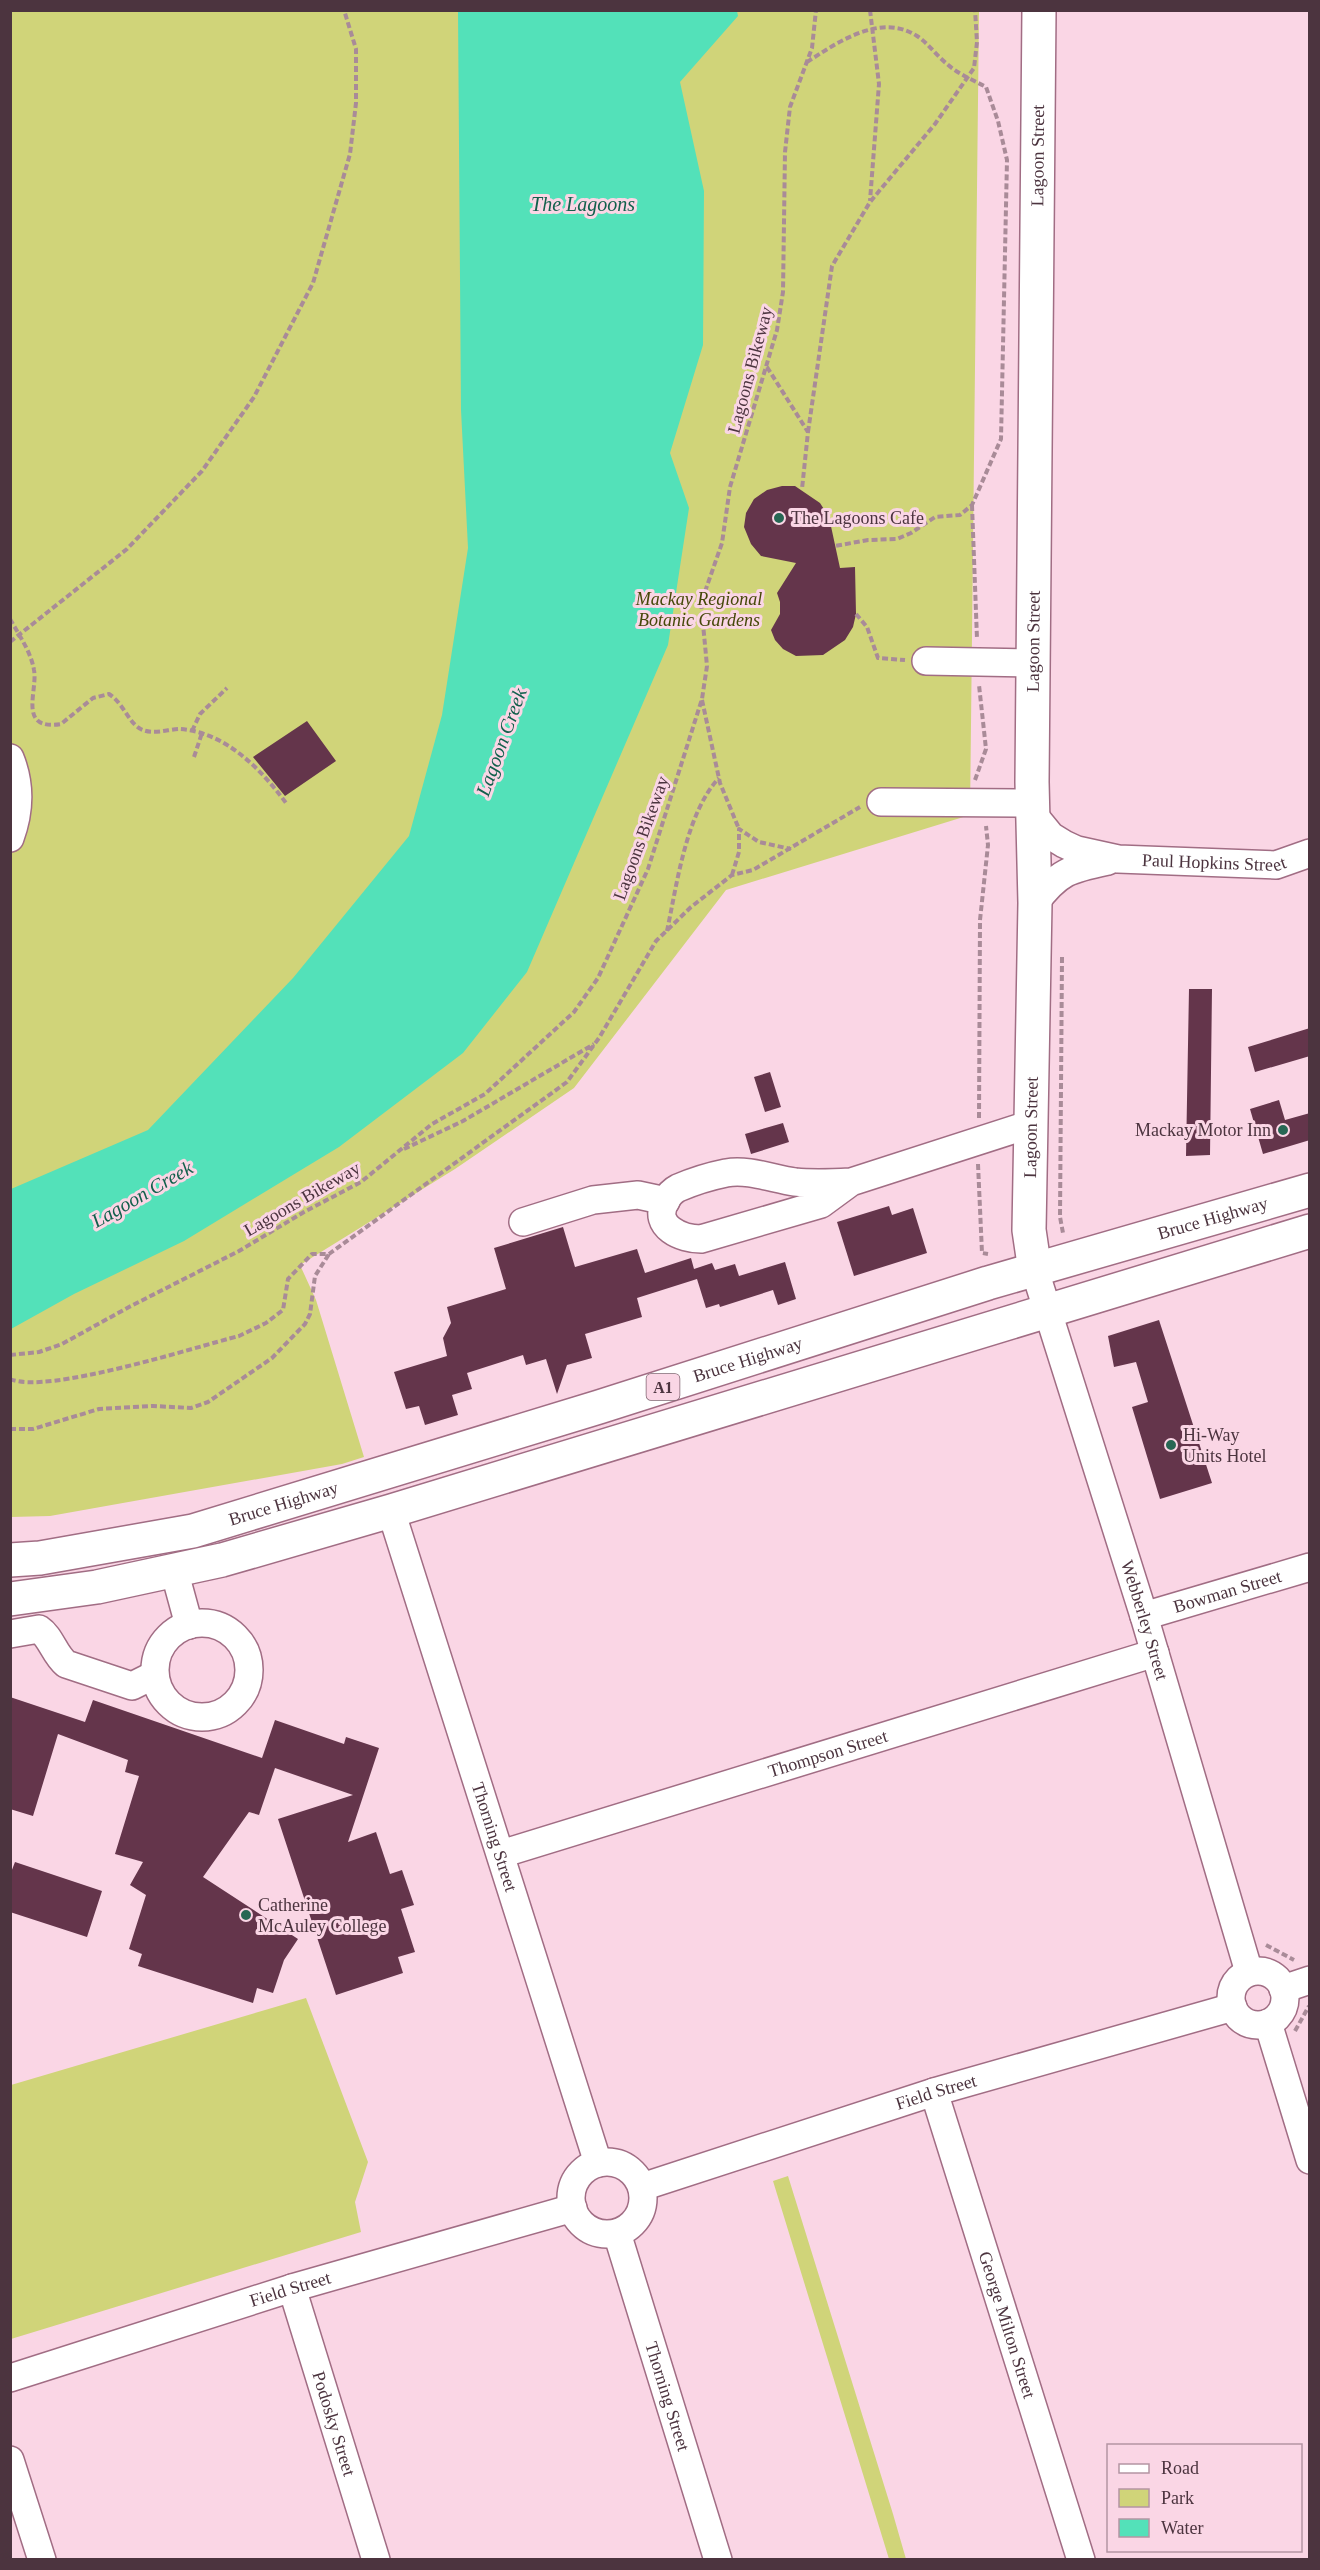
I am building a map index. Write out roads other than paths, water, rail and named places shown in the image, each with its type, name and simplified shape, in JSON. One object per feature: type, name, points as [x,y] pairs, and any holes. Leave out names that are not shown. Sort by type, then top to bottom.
[{"type":"main road","name":"Lagoon Street","points":[[1035,1271],[1029,1242],[1035,903],[1033,808],[1039,10]]},
{"type":"main road","name":"Bruce Highway","points":[[10,1560],[40,1558],[194,1531],[599,1407],[988,1283],[1310,1190]]},
{"type":"main road","name":"Bruce Highway","points":[[10,1599],[97,1587],[222,1560],[391,1511],[1310,1231]]},
{"type":"street","points":[[926,661],[1035,663]]},
{"type":"street","points":[[10,758],[18,776],[18,818],[10,838]]},
{"type":"street","points":[[881,802],[972,802],[1033,808]]},
{"type":"street","name":"Paul Hopkins Street","points":[[1033,808],[1051,836],[1064,844],[1077,850],[1118,859],[1276,865],[1310,854]]},
{"type":"street","name":"Paul Hopkins Street","points":[[1035,903],[1051,881],[1069,869],[1118,859]]},
{"type":"street","points":[[851,1182],[821,1203],[702,1239],[688,1239],[667,1227],[662,1216],[666,1201],[675,1189],[726,1173],[813,1183],[851,1182],[1031,1124]]},
{"type":"street","points":[[523,1222],[593,1200],[638,1195],[666,1201]]},
{"type":"street","name":"Webberley Street","points":[[1035,1271],[1144,1616],[1249,1972]]},
{"type":"street","name":"Thorning Street","points":[[391,1511],[598,2163]]},
{"type":"street","name":"Bowman Street","points":[[1144,1616],[1310,1567]]},
{"type":"street","points":[[174,1570],[189,1625]]},
{"type":"street","points":[[210,1624],[225,1630],[238,1640],[246,1654],[249,1671],[246,1687],[237,1701],[225,1712],[208,1717],[192,1717],[169,1704],[159,1691],[154,1675],[158,1653],[166,1639],[178,1629],[189,1625],[210,1624]]},
{"type":"street","points":[[10,1634],[39,1629],[47,1636],[58,1658],[74,1668],[132,1686],[154,1675]]},
{"type":"street","name":"Thompson Street","points":[[501,1854],[1155,1653]]},
{"type":"street","points":[[1249,1972],[1267,1972],[1276,1977],[1283,1989],[1285,2002],[1282,2011],[1268,2023],[1251,2024],[1244,2020],[1233,2007],[1232,1990],[1236,1983],[1249,1972]]},
{"type":"street","points":[[1283,1989],[1310,1980]]},
{"type":"street","name":"Field Street","points":[[642,2187],[934,2092],[1233,2007]]},
{"type":"street","points":[[1268,2023],[1310,2160]]},
{"type":"street","name":"George Milton Street","points":[[934,2092],[1081,2559]]},
{"type":"street","points":[[616,2162],[627,2167],[642,2187],[644,2198],[636,2220],[617,2233],[593,2231],[583,2225],[573,2208],[571,2193],[574,2181],[582,2171],[598,2163],[616,2162]]},
{"type":"street","name":"Field Street","points":[[10,2378],[292,2288],[573,2208]]},
{"type":"street","name":"Thorning Street","points":[[617,2233],[718,2559]]},
{"type":"street","name":"Podosky Street","points":[[292,2288],[376,2559]]},
{"type":"street","points":[[10,2460],[42,2559]]},
{"type":"water","name":"The Lagoons","points":[[458,11],[737,11],[738,16],[680,82],[704,191],[703,345],[670,453],[689,508],[668,645],[527,972],[463,1053],[339,1147],[184,1241],[74,1294],[11,1329],[11,1189],[148,1130],[293,978],[409,836],[442,715],[468,548],[461,410]]},
{"type":"place","name":"The Lagoons Cafe","points":[[779,518]]},
{"type":"place","name":"Mackay Motor Inn","points":[[1283,1130]]},
{"type":"place","name":"Hi-Way Units Hotel","points":[[1171,1445]]},
{"type":"place","name":"Catherine McAuley College","points":[[246,1915]]},
{"type":"park label","name":"Mackay Regional Botanic Gardens","points":[[699,609]]},
{"type":"water label","name":"Lagoon Creek","points":[[501,742]]},
{"type":"water label","name":"Lagoon Creek","points":[[142,1194]]}]
